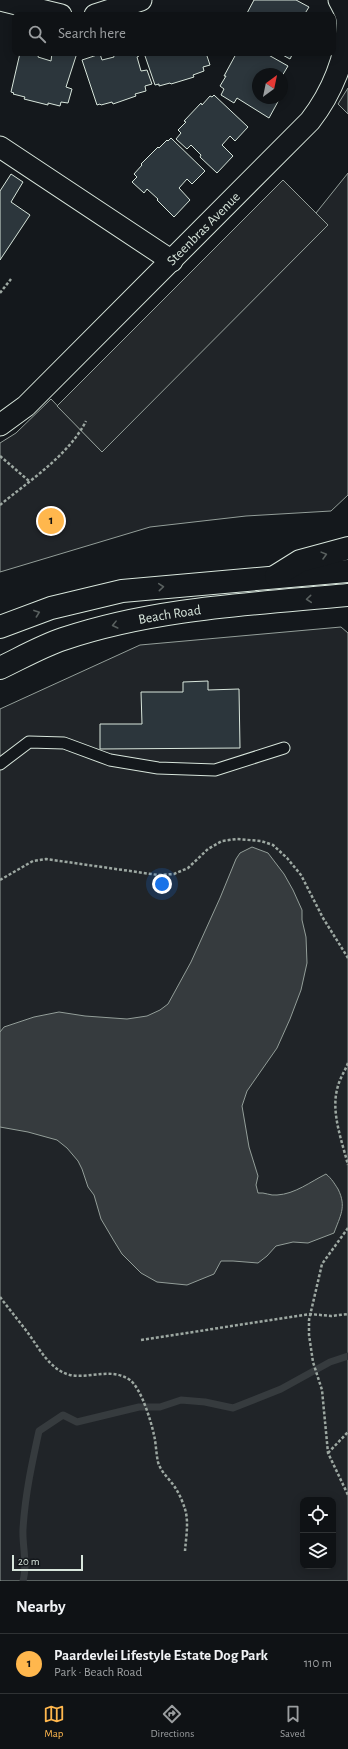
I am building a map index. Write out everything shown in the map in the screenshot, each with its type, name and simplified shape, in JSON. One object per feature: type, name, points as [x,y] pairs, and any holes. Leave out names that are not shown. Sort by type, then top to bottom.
[{"type":"main road","points":[[276,576],[300,561],[348,548]]},
{"type":"main road","name":"Beach Road","points":[[0,627],[51,608],[122,590],[348,571]]},
{"type":"main road","name":"Beach Road","points":[[0,668],[62,639],[170,613],[222,606],[348,595]]},
{"type":"street","points":[[0,0],[49,12]]},
{"type":"street","points":[[104,12],[141,0]]},
{"type":"street","name":"Steenbras Avenue","points":[[0,425],[26,406],[310,121],[321,107],[337,77],[343,58],[347,19],[339,0]]},
{"type":"street","points":[[0,147],[172,261]]},
{"type":"lane","points":[[0,764],[29,742],[64,743],[110,760],[158,768],[215,770],[284,748]]},
{"type":"path","points":[[0,293],[11,279]]},
{"type":"path","points":[[0,505],[48,466],[79,434],[86,421]]},
{"type":"path","points":[[0,456],[29,481]]},
{"type":"path","points":[[0,880],[33,861],[46,859],[158,875],[174,874],[188,868],[208,849],[222,841],[237,839],[261,841],[273,845],[287,858],[301,875],[323,918],[348,958]]},
{"type":"path","points":[[348,1063],[338,1086],[335,1101],[337,1120],[348,1165]]},
{"type":"path","points":[[348,1228],[322,1264],[310,1314],[309,1335],[312,1362],[322,1390],[328,1453],[348,1495]]},
{"type":"path","points":[[0,1297],[28,1333],[40,1352],[62,1372],[71,1375],[104,1373],[117,1375],[130,1380],[139,1390],[151,1425],[158,1462],[177,1490],[185,1510],[187,1528],[185,1551]]},
{"type":"path","points":[[141,1340],[310,1314],[331,1316],[348,1314]]},
{"type":"path","points":[[328,1453],[348,1432]]},
{"type":"shaded area","points":[[348,88],[348,114],[338,104]]},
{"type":"shaded area","points":[[348,173],[348,495],[331,511],[246,516],[150,527],[0,572],[0,443],[16,433],[51,399],[101,451],[328,225],[316,213]]},
{"type":"shaded area","points":[[283,180],[328,225],[102,452],[57,406]]},
{"type":"shaded area","points":[[341,627],[348,633],[348,1581],[0,1581],[0,709],[140,645]]},
{"type":"shaded area","points":[[252,847],[268,853],[284,874],[293,890],[302,910],[302,920],[306,937],[307,963],[301,990],[277,1048],[247,1091],[242,1106],[249,1147],[258,1176],[256,1185],[258,1193],[274,1195],[284,1194],[296,1190],[326,1174],[341,1195],[342,1211],[334,1233],[308,1243],[293,1242],[276,1246],[258,1263],[221,1261],[214,1274],[187,1285],[157,1282],[141,1273],[122,1254],[101,1219],[94,1195],[88,1187],[78,1161],[67,1148],[57,1140],[28,1132],[0,1127],[0,1032],[4,1027],[34,1017],[59,1012],[85,1016],[127,1019],[147,1016],[160,1010],[168,1004],[191,962],[236,859],[240,853]]},
{"type":"building","points":[[254,0],[296,0],[309,7],[306,12],[248,12]]},
{"type":"building","points":[[19,56],[38,56],[51,61],[52,56],[76,56],[66,87],[72,89],[68,103],[61,102],[60,106],[48,103],[48,105],[24,99],[25,97],[13,94],[14,93],[11,92]]},
{"type":"building","points":[[94,56],[101,56],[102,60],[114,57],[139,56],[137,57],[141,71],[147,70],[152,84],[145,86],[146,91],[135,94],[136,96],[113,104],[112,102],[97,105],[82,60]]},
{"type":"building","points":[[145,56],[207,56],[210,65],[203,67],[204,71],[193,75],[194,77],[171,84],[159,86],[159,84],[155,85]]},
{"type":"building","points":[[235,56],[270,56],[288,66],[287,68],[252,68],[252,104],[277,104],[269,118],[237,98],[234,103],[221,95],[224,89],[220,86],[226,76],[224,76]]},
{"type":"building","points":[[284,56],[292,56],[290,59]]},
{"type":"building","points":[[214,95],[248,127],[235,141],[230,136],[222,145],[233,156],[217,173],[200,157],[201,155],[191,145],[187,149],[176,139],[181,133],[178,130],[186,122],[184,121],[201,103],[202,105],[210,96],[212,97]]},
{"type":"building","points":[[171,138],[205,171],[192,184],[187,179],[179,188],[190,200],[174,217],[147,189],[144,193],[132,182],[137,177],[134,174],[142,165],[141,164],[158,147],[159,148]]},
{"type":"building","points":[[11,174],[23,182],[11,202],[30,215],[0,260],[0,191]]},
{"type":"building","points":[[208,681],[208,690],[239,689],[240,748],[100,749],[100,724],[142,724],[141,692],[183,692],[183,682]]},
{"type":"waterway","points":[[23,1581],[25,1568],[23,1535],[25,1504],[39,1431],[63,1415],[77,1422],[139,1407],[160,1407],[181,1400],[205,1402],[233,1408],[281,1389],[330,1362],[348,1356]]},
{"type":"place","name":"Paardevlei Lifestyle Estate Dog Park","points":[[51,521]]}]
